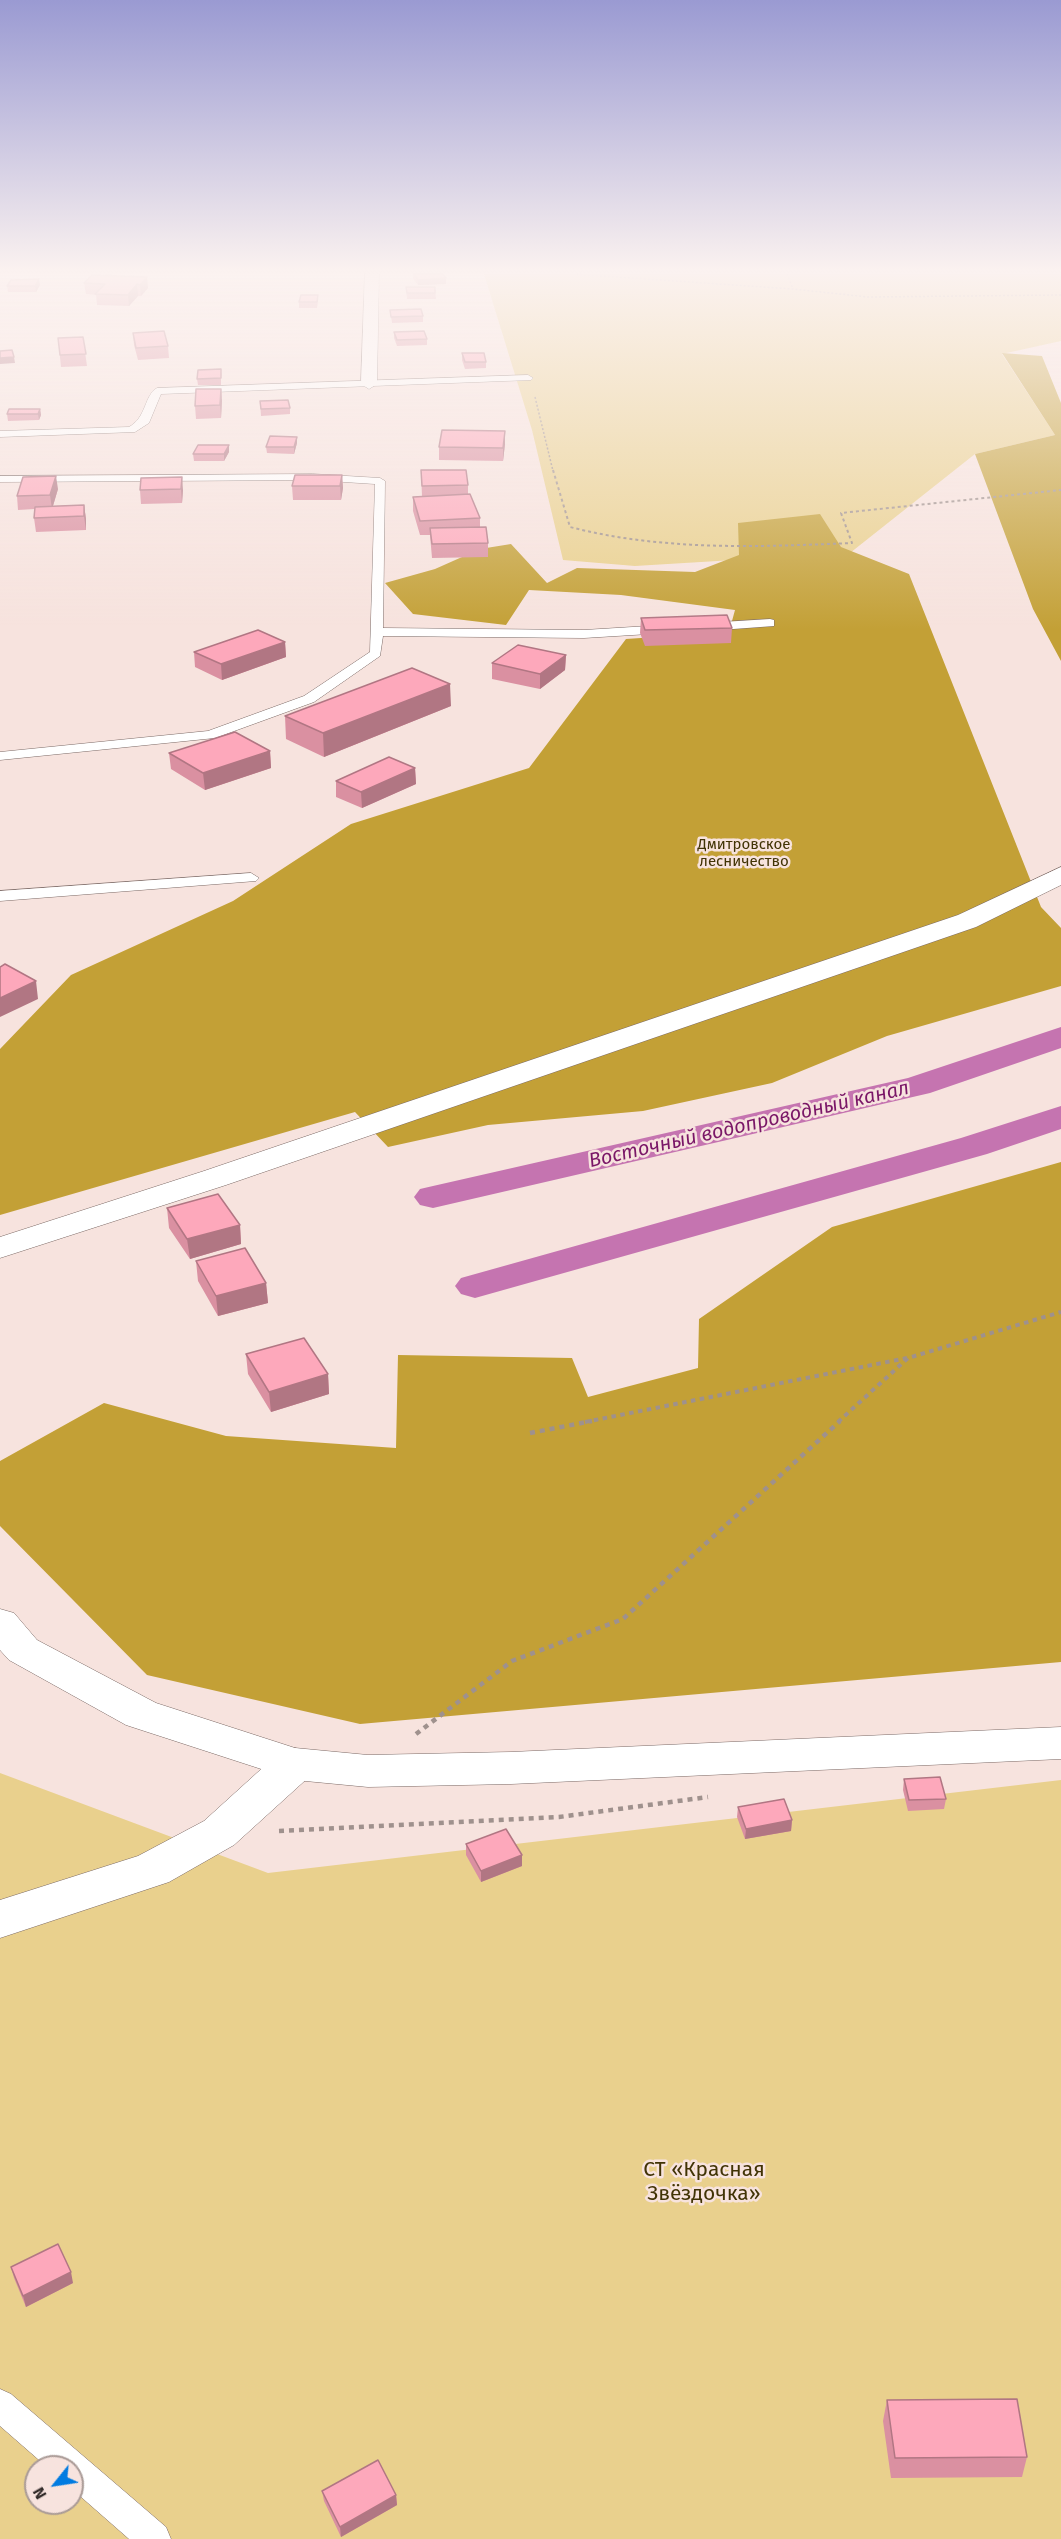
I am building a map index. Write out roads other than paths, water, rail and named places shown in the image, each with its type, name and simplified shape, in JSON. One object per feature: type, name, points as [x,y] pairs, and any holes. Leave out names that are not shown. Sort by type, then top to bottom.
[{"type":"street","points":[[0,1248],[226,1174],[967,921],[1061,876]]},
{"type":"street","points":[[0,1623],[23,1650],[141,1714],[295,1764],[368,1771],[511,1768],[1061,1743]]},
{"type":"street","points":[[0,1919],[153,1869],[219,1833],[295,1764]]},
{"type":"lane","points":[[0,434],[131,430],[144,423],[157,392]]},
{"type":"lane","points":[[0,479],[313,477],[380,481],[376,653],[309,699],[210,735],[0,756]]},
{"type":"lane","points":[[377,632],[584,634],[770,623]]},
{"type":"lane","points":[[0,896],[250,878]]},
{"type":"lane","points":[[0,2404],[58,2455]]},
{"type":"lane","points":[[84,2478],[154,2539]]},
{"type":"waterway","name":"Восточный водопроводный канал","points":[[433,1197],[918,1086],[1061,1037]]},
{"type":"waterway","name":"Восточный водопроводный канал","points":[[475,1286],[974,1146],[1061,1117]]},
{"type":"park label","name":"Дмитровское лесничество","points":[[744,854]]},
{"type":"park label","name":"СТ «Красная Звёздочка»","points":[[704,2182]]}]
